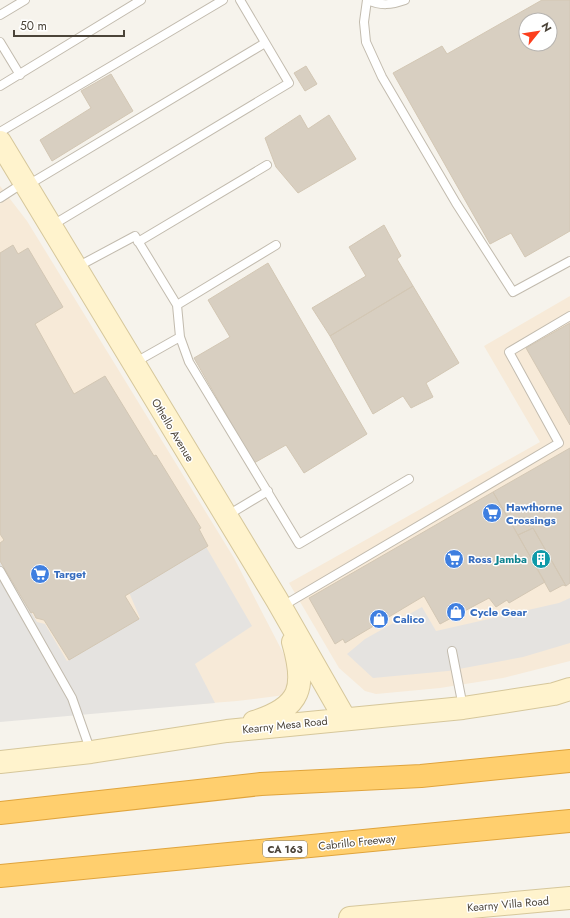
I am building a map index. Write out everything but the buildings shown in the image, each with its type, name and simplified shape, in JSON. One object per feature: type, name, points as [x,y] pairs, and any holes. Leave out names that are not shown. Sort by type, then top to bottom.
[{"type":"highway","points":[[0,813],[261,784],[421,776],[570,761]]},
{"type":"highway","name":"Cabrillo Freeway","points":[[0,876],[570,821]]},
{"type":"street","name":"Othello Avenue","points":[[0,142],[281,607],[345,719]]},
{"type":"street","points":[[227,731],[275,716],[288,706],[297,692],[301,677],[298,659],[281,607]]},
{"type":"street","name":"Kearny Mesa Road","points":[[0,762],[91,752],[227,731],[463,708],[554,694],[570,689]]},
{"type":"street","name":"Kearny Villa Road","points":[[350,918],[570,898]]},
{"type":"lane","points":[[0,15],[25,0]]},
{"type":"lane","points":[[0,86],[141,0]]},
{"type":"lane","points":[[0,132],[223,0]]},
{"type":"lane","points":[[51,226],[289,83],[240,0]]},
{"type":"lane","points":[[405,0],[396,3],[378,5],[367,0],[364,22],[366,42],[382,77],[456,202],[513,292],[570,261]]},
{"type":"lane","points":[[0,42],[20,75]]},
{"type":"lane","points":[[0,198],[265,43]]},
{"type":"lane","points":[[138,242],[267,165]]},
{"type":"lane","points":[[76,267],[135,236],[176,305],[180,337],[189,362],[299,544],[409,479]]},
{"type":"lane","points":[[176,305],[276,245]]},
{"type":"lane","points":[[281,607],[559,443],[509,352],[570,316]]},
{"type":"lane","points":[[133,363],[180,337]]},
{"type":"lane","points":[[226,517],[268,491]]},
{"type":"lane","points":[[0,571],[72,698],[91,752]]},
{"type":"lane","points":[[452,651],[463,708]]},
{"type":"shaded area","points":[[0,186],[27,221],[234,558],[293,672],[285,695],[237,701],[0,720]]},
{"type":"shaded area","name":"Hawthorne Crossings","points":[[570,296],[570,661],[503,678],[440,688],[376,694],[365,691],[339,668],[289,583],[540,442],[484,346]]},
{"type":"shaded area","points":[[205,545],[252,626],[195,664],[215,703],[0,722],[0,560],[37,622],[45,624],[67,661],[140,618],[128,590]]},
{"type":"shaded area","points":[[570,598],[570,643],[523,657],[448,671],[373,678],[347,654],[365,639],[422,607],[436,631],[559,603]]},
{"type":"place","name":"Hawthorne Crossings","points":[[492,513]]},
{"type":"place","name":"Ross","points":[[454,559]]},
{"type":"place","name":"Jamba","points":[[541,559]]},
{"type":"place","name":"Target","points":[[40,574]]},
{"type":"place","name":"Cycle Gear","points":[[456,612]]},
{"type":"place","name":"Calico","points":[[379,619]]}]
